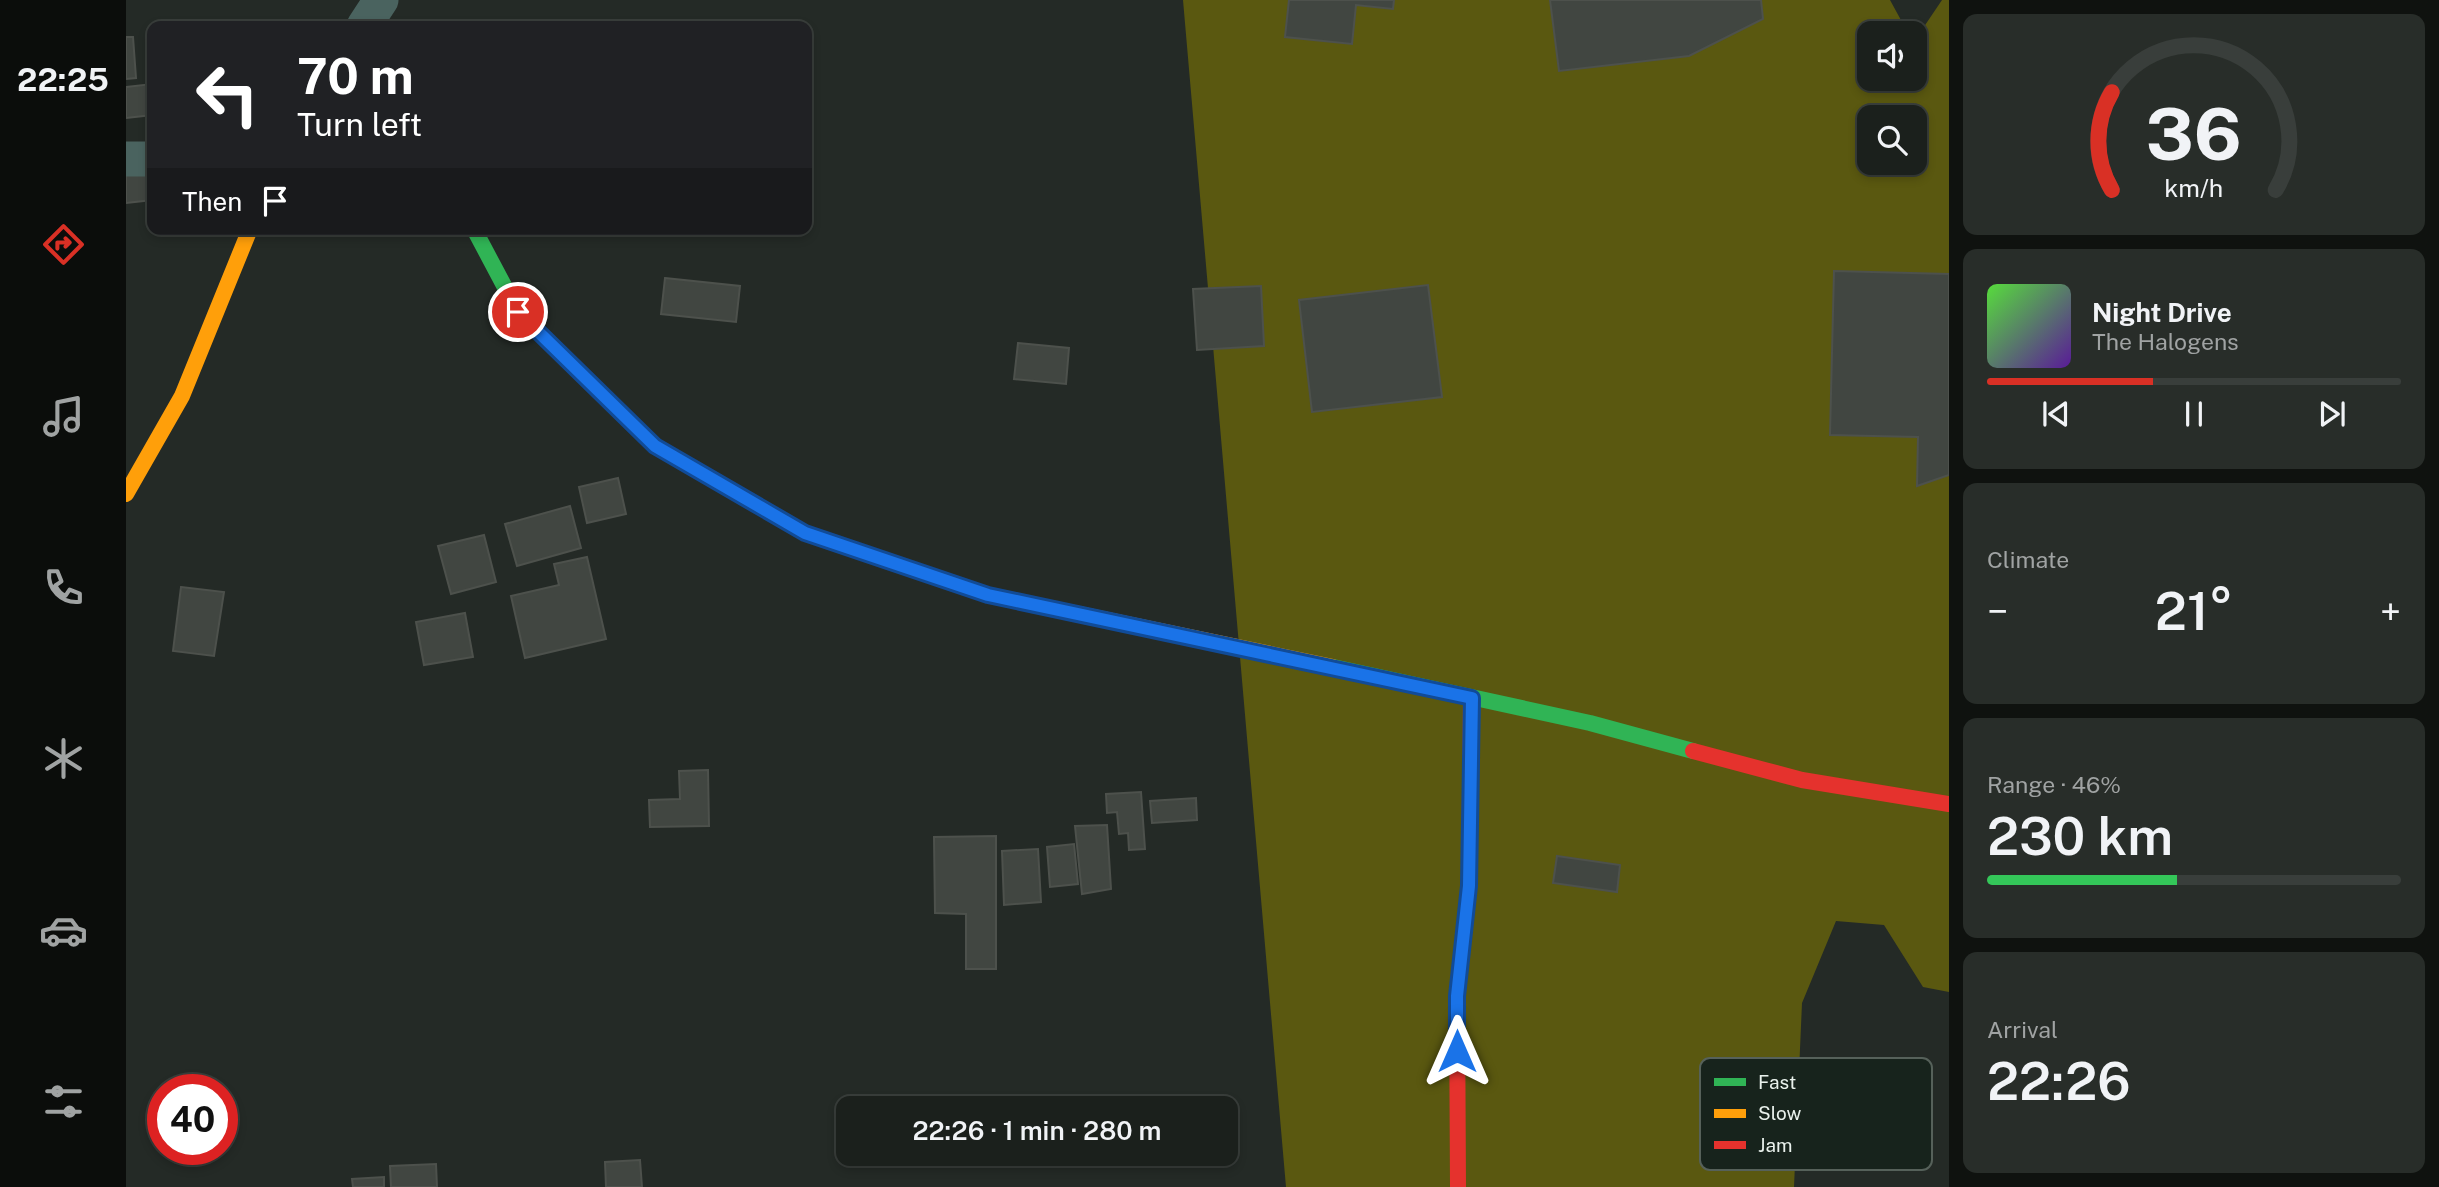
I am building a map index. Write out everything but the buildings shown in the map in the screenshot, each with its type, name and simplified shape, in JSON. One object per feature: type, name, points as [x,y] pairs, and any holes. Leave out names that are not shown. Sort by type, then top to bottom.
[{"type":"street","points":[[367,21],[382,0]]},
{"type":"street","points":[[382,0],[390,21]]},
{"type":"street","points":[[126,159],[147,159]]},
{"type":"street","points":[[126,494],[182,396],[248,235]]},
{"type":"street","points":[[477,235],[518,312],[655,446],[805,533],[988,595],[1590,723],[1802,780],[1949,804]]},
{"type":"street","points":[[1458,1187],[1457,996],[1469,886],[1472,698]]},
{"type":"shaded area","points":[[1183,0],[1890,0],[1901,21],[1857,21],[1857,91],[1927,91],[1927,22],[1942,0],[1949,0],[1949,992],[1923,987],[1884,925],[1836,921],[1802,1003],[1800,1058],[1700,1058],[1700,1170],[1795,1170],[1794,1187],[1286,1187]]},
{"type":"traffic: fast","points":[[477,235],[518,312],[655,446],[805,533],[949,582]]},
{"type":"traffic: fast","points":[[1333,667],[1590,723],[1693,751]]},
{"type":"traffic: slow","points":[[126,494],[182,396],[248,235]]},
{"type":"traffic: slow","points":[[949,582],[988,595],[1333,667]]},
{"type":"traffic: jam","points":[[1458,1187],[1457,996],[1469,886],[1471,698]]},
{"type":"traffic: jam","points":[[1693,751],[1802,780],[1949,804]]},
{"type":"route","points":[[518,312],[655,446],[805,533],[988,595],[1472,698],[1469,886],[1457,996],[1457,1051]]}]
